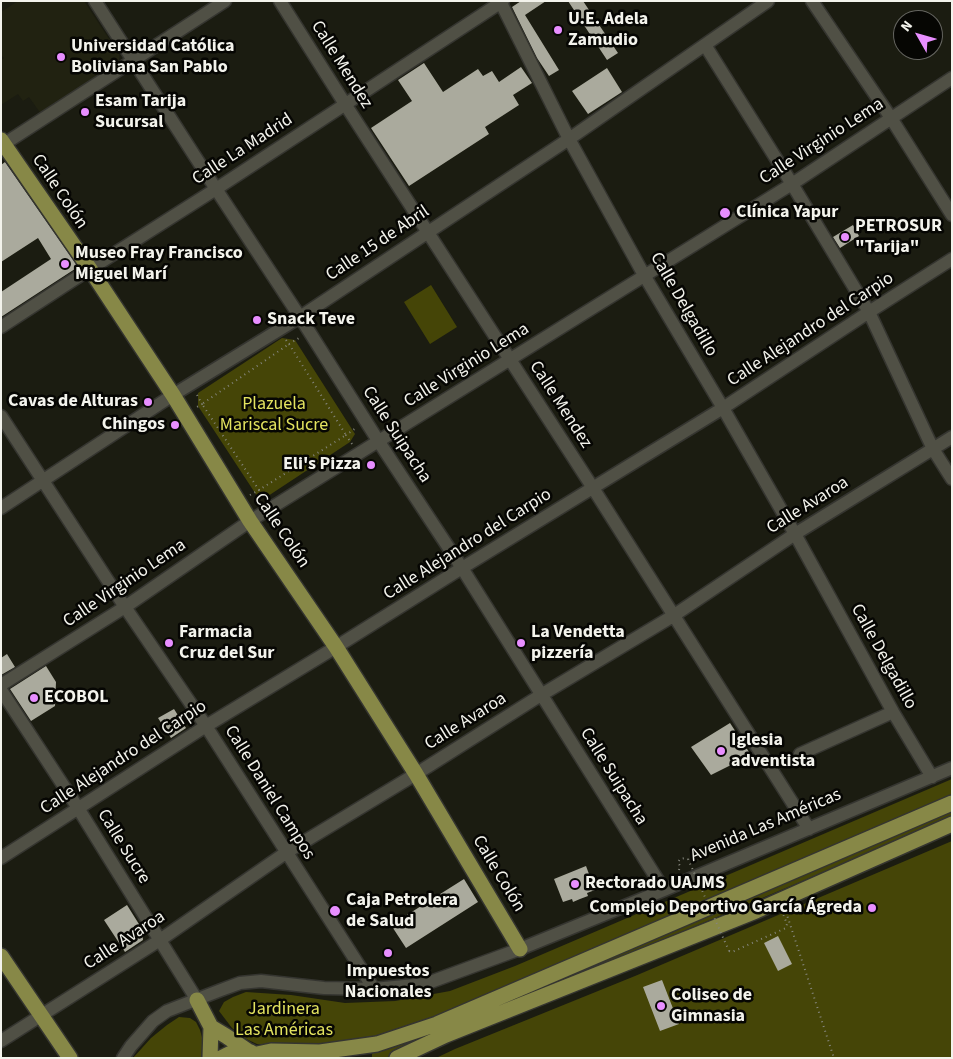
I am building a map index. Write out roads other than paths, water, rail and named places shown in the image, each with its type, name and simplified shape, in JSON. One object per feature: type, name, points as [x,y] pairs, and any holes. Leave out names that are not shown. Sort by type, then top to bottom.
[{"type":"main road","name":"Calle Colón","points":[[2,143],[90,269],[173,395],[250,521],[336,647],[416,774],[520,949]]},
{"type":"main road","points":[[222,1058],[231,1053],[255,1054],[271,1051],[368,1052],[377,1044],[437,1024],[952,803]]},
{"type":"main road","points":[[397,1058],[455,1031],[756,912],[952,824]]},
{"type":"main road","points":[[1,956],[70,1058]]},
{"type":"main road","points":[[197,1000],[211,1027],[210,1058]]},
{"type":"main road","points":[[211,1027],[255,1054]]},
{"type":"street","name":"Calle Suipacha","points":[[96,1],[462,568],[664,890]]},
{"type":"street","points":[[2,143],[226,1]]},
{"type":"street","name":"Calle Mendez","points":[[280,1],[593,488],[809,829]]},
{"type":"street","name":"Calle 15 de Abril","points":[[1,508],[173,395],[300,317],[569,139],[768,1]]},
{"type":"street","points":[[812,1],[891,118],[952,215]]},
{"type":"street","name":"Calle La Madrid","points":[[1,327],[502,2]]},
{"type":"street","name":"Calle Delgadillo","points":[[502,2],[569,139],[644,275],[723,408],[893,712],[932,777]]},
{"type":"street","points":[[705,46],[792,184],[868,312],[933,449],[952,478]]},
{"type":"street","name":"Calle Virginio Lema","points":[[1,686],[125,607],[250,521],[792,184],[952,78]]},
{"type":"street","name":"Calle Alejandro del Carpio","points":[[1,858],[206,726],[723,408],[952,258]]},
{"type":"street","name":"Calle Daniel Campos","points":[[1,416],[125,607],[206,726],[374,989]]},
{"type":"street","name":"Calle Avaroa","points":[[1,1041],[160,940],[287,852],[673,616],[795,534],[952,437]]},
{"type":"street","name":"Calle Sucre","points":[[1,690],[78,808],[197,1000]]},
{"type":"street","points":[[800,754],[893,712]]},
{"type":"street","name":"Avenida Las Américas","points":[[123,1058],[153,1021],[167,1011],[240,983],[262,981],[324,988],[374,989],[425,984],[520,949],[664,890],[952,768]]},
{"type":"place","name":"U.E. Adela Zamudio","points":[[558,30]]},
{"type":"place","name":"Universidad Católica Boliviana San Pablo","points":[[61,57]]},
{"type":"place","name":"Esam Tarija Sucursal","points":[[85,112]]},
{"type":"place","name":"Clínica Yapur","points":[[725,213]]},
{"type":"place","name":"PETROSUR \"Tarija\"","points":[[845,237]]},
{"type":"place","name":"Museo Fray Francisco Miguel Marí","points":[[65,264]]},
{"type":"place","name":"Snack Teve","points":[[257,320]]},
{"type":"place","name":"Cavas de Alturas","points":[[148,402]]},
{"type":"place","name":"Chingos","points":[[175,425]]},
{"type":"place","name":"Eli's Pizza","points":[[371,465]]},
{"type":"place","name":"Farmacia Cruz del Sur","points":[[169,643]]},
{"type":"place","name":"La Vendetta pizzería","points":[[521,643]]},
{"type":"place","name":"ECOBOL","points":[[34,698]]},
{"type":"place","name":"Iglesia adventista","points":[[721,751]]},
{"type":"place","name":"Rectorado UAJMS","points":[[575,884]]},
{"type":"place","name":"Complejo Deportivo García Ágreda","points":[[872,908]]},
{"type":"place","name":"Caja Petrolera de Salud","points":[[335,911]]},
{"type":"place","name":"Impuestos Nacionales","points":[[388,953]]},
{"type":"place","name":"Coliseo de Gimnasia","points":[[661,1006]]},
{"type":"park label","name":"Plazuela Mariscal Sucre","points":[[274,415]]},
{"type":"park label","name":"Jardinera Las Américas","points":[[284,1020]]}]
